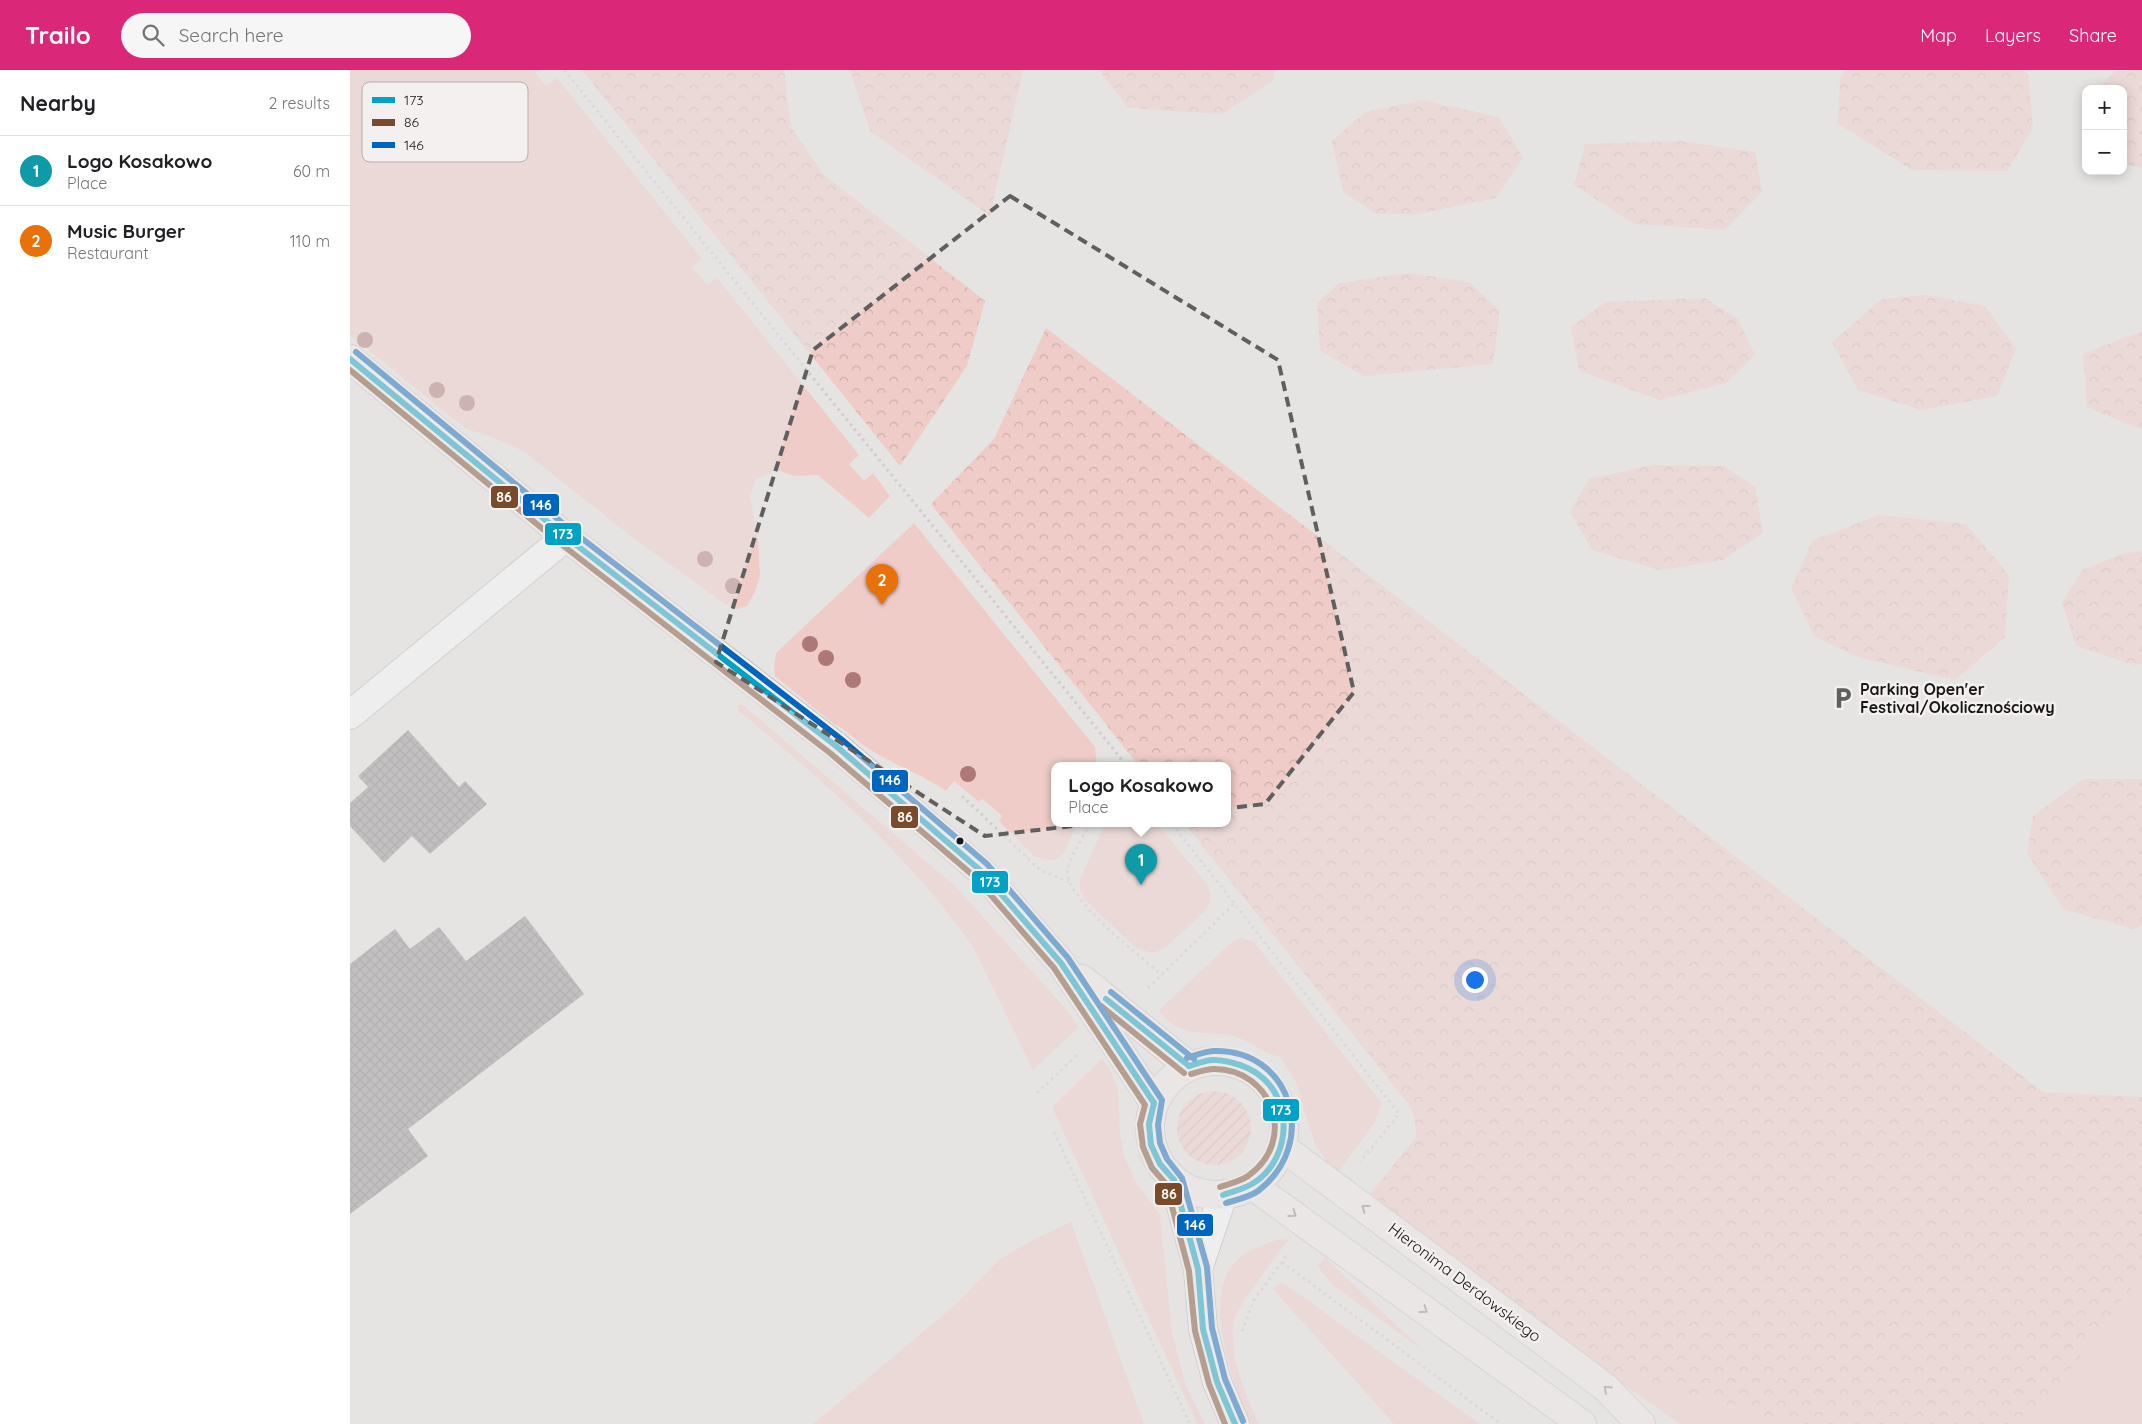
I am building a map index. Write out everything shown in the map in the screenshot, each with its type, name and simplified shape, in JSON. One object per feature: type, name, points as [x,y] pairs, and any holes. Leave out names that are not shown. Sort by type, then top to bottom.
[{"type":"main road","points":[[350,359],[566,537],[836,746],[981,871],[1061,963],[1154,1103]]},
{"type":"main road","points":[[1061,963],[1189,1066]]},
{"type":"main road","points":[[1214,1060],[1239,1064],[1262,1076],[1278,1096],[1285,1122],[1282,1147],[1276,1162],[1266,1175],[1253,1186],[1223,1195],[1205,1194],[1188,1189],[1174,1180],[1160,1164],[1151,1144],[1149,1124],[1154,1103],[1168,1081],[1189,1066],[1214,1060]]},
{"type":"main road","name":"Hieronima Derdowskiego","points":[[1282,1147],[1605,1386],[1641,1424]]},
{"type":"main road","points":[[1253,1186],[1582,1424]]},
{"type":"street","points":[[350,715],[566,537]]},
{"type":"street","points":[[1174,1180],[1198,1269],[1203,1328],[1217,1382],[1235,1424]]},
{"type":"street","points":[[1198,1269],[1223,1195]]},
{"type":"path","points":[[564,70],[1122,760]]},
{"type":"path","points":[[962,796],[1040,870],[1070,883]]},
{"type":"path","points":[[1089,827],[1068,869],[1070,883],[1078,898],[1097,918],[1162,975]]},
{"type":"path","points":[[1174,827],[1399,1114],[1339,1188]]},
{"type":"path","points":[[1054,1132],[1190,1424]]},
{"type":"path","points":[[1240,1337],[1254,1300],[1309,1226]]},
{"type":"path","points":[[1282,1262],[1501,1424]]},
{"type":"highlighted area","points":[[1010,196],[1278,360],[1354,692],[1265,804],[985,836],[716,662],[813,350]]},
{"type":"green space","points":[[350,70],[539,70],[535,73],[546,86],[557,78],[702,259],[692,267],[707,285],[717,278],[859,455],[849,464],[864,481],[873,473],[890,496],[869,518],[818,475],[794,476],[777,470],[756,479],[750,495],[758,541],[760,576],[755,592],[747,606],[738,609],[725,604],[636,540],[523,451],[490,436],[466,429],[350,335]]},
{"type":"green space","points":[[582,70],[784,70],[791,127],[823,174],[985,301],[967,366],[900,466]]},
{"type":"green space","points":[[850,70],[1023,70],[990,216],[870,131]]},
{"type":"green space","points":[[1099,70],[1275,70],[1273,81],[1222,114],[1128,108]]},
{"type":"green space","points":[[1845,70],[2024,70],[2028,74],[2033,128],[2007,171],[1912,170],[1838,124],[1840,78]]},
{"type":"green space","points":[[2142,70],[2142,168],[2127,164],[2127,85],[2102,85],[2115,71]]},
{"type":"green space","points":[[1422,100],[1499,117],[1523,158],[1496,198],[1418,214],[1376,214],[1343,192],[1332,141],[1365,112]]},
{"type":"green space","points":[[1681,141],[1755,152],[1762,192],[1725,230],[1634,224],[1574,185],[1585,144]]},
{"type":"green space","points":[[1409,273],[1469,282],[1500,311],[1493,364],[1364,376],[1320,351],[1317,303],[1339,283]]},
{"type":"green space","points":[[1926,295],[1985,306],[2016,349],[1997,396],[1921,410],[1858,390],[1832,342],[1882,299]]},
{"type":"green space","points":[[1705,298],[1738,319],[1755,355],[1726,383],[1660,400],[1579,371],[1571,327],[1606,302]]},
{"type":"green space","points":[[1046,328],[2043,1092],[2142,1097],[2142,1274],[2030,1424],[1791,1424],[1601,1369],[1367,1198],[1416,1137],[1415,1119],[1410,1106],[1187,827],[1231,827],[1231,762],[1136,762],[931,504],[994,439]]},
{"type":"green space","points":[[2142,331],[2142,428],[2137,428],[2087,407],[2083,354]]},
{"type":"green space","points":[[1653,465],[1724,466],[1755,487],[1763,533],[1723,560],[1660,570],[1592,550],[1570,511],[1589,479]]},
{"type":"green space","points":[[1880,515],[1966,524],[2009,575],[2005,637],[1955,680],[1858,657],[1814,636],[1791,588],[1813,540]]},
{"type":"green space","points":[[914,523],[1095,747],[1097,762],[1051,762],[1051,827],[1076,827],[1064,852],[1057,859],[1050,860],[1035,857],[999,821],[1002,816],[983,799],[979,802],[954,781],[946,791],[873,752],[845,730],[835,725],[775,676],[776,653]]},
{"type":"green space","points":[[2142,551],[2142,664],[2134,665],[2076,646],[2062,603],[2082,570],[2122,554]]},
{"type":"green space","points":[[738,705],[743,705],[955,886],[1065,1008],[1079,1027],[1033,1070],[973,947],[948,913],[921,881],[864,821],[802,764],[738,710]]},
{"type":"green space","points":[[2083,779],[2142,779],[2142,926],[2133,929],[2063,909],[2027,853],[2033,816]]},
{"type":"green space","points":[[1104,827],[1160,827],[1207,884],[1210,897],[1209,904],[1206,910],[1164,949],[1153,953],[1137,949],[1084,899],[1080,889],[1080,879]]},
{"type":"green space","points":[[1241,937],[1254,942],[1382,1103],[1375,1122],[1336,1175],[1315,1144],[1296,1082],[1280,1056],[1270,1054],[1247,1041],[1232,1036],[1197,1032],[1175,1026],[1166,1020],[1159,1010],[1232,942]]},
{"type":"green space","points":[[1102,1059],[1109,1067],[1118,1090],[1120,1135],[1125,1158],[1136,1182],[1160,1215],[1172,1333],[1186,1386],[1205,1424],[1197,1424],[1052,1107]]},
{"type":"green space","points":[[1214,1091],[1228,1094],[1240,1102],[1248,1114],[1251,1128],[1248,1142],[1240,1154],[1228,1162],[1214,1165],[1200,1162],[1188,1154],[1180,1142],[1177,1128],[1180,1114],[1188,1102],[1200,1094]]},
{"type":"green space","points":[[1071,1222],[1144,1424],[813,1424],[954,1306],[999,1260],[1034,1239]]},
{"type":"green space","points":[[1280,1239],[1288,1240],[1249,1293],[1234,1320],[1233,1346],[1239,1374],[1259,1424],[1251,1424],[1236,1387],[1223,1340],[1220,1316],[1221,1294],[1227,1274],[1238,1259],[1258,1247]]},
{"type":"green space","points":[[1325,1258],[1424,1351],[1333,1285],[1318,1266]]},
{"type":"green space","points":[[2142,1274],[2142,1424],[2030,1424]]},
{"type":"green space","points":[[1282,1282],[1480,1424],[1394,1424],[1273,1289]]},
{"type":"green space","points":[[1601,1369],[1791,1424],[1680,1424]]},
{"type":"building","points":[[408,730],[459,787],[465,781],[487,804],[430,854],[412,836],[384,863],[350,826],[350,803],[368,787],[358,776]]},
{"type":"building","points":[[525,916],[584,994],[408,1129],[428,1156],[350,1214],[350,964],[395,929],[410,949],[439,927],[466,961]]},
{"type":"transit line","name":"146","points":[[356,352],[571,530],[841,739],[987,864],[1068,958],[1162,1100],[1158,1125],[1160,1143],[1167,1159],[1182,1178],[1207,1267],[1212,1328],[1225,1379],[1243,1421]]},
{"type":"transit line","name":"173","points":[[350,359],[566,537],[836,746],[981,871],[1061,963],[1154,1103]]},
{"type":"transit line","name":"86","points":[[350,370],[561,544],[830,753],[975,877],[1054,968],[1145,1105],[1140,1124],[1143,1147],[1152,1168],[1166,1184],[1189,1271],[1195,1331],[1209,1384],[1225,1424]]},
{"type":"transit line","name":"146","points":[[1111,992],[1194,1059]]},
{"type":"transit line","name":"173","points":[[1106,999],[1189,1066]]},
{"type":"transit line","name":"86","points":[[1101,1006],[1184,1073]]},
{"type":"transit line","name":"146","points":[[1187,1058],[1213,1051],[1240,1054],[1262,1065],[1278,1082],[1288,1102],[1292,1125],[1288,1149],[1277,1171],[1255,1193],[1226,1203]]},
{"type":"transit line","name":"173","points":[[1189,1066],[1215,1060],[1235,1063],[1247,1068],[1264,1079],[1274,1091],[1280,1105],[1283,1119],[1283,1134],[1280,1149],[1273,1163],[1264,1175],[1252,1184],[1223,1195]]},
{"type":"transit line","name":"86","points":[[1191,1074],[1214,1069],[1234,1072],[1251,1081],[1264,1094],[1272,1109],[1275,1127],[1272,1145],[1263,1161],[1245,1178],[1220,1187]]},
{"type":"transit line","name":"173","points":[[1154,1103],[1149,1124],[1151,1145],[1160,1164],[1174,1180],[1198,1269],[1203,1329],[1217,1382],[1235,1424]]},
{"type":"place","name":"Music Burger","points":[[882,605]]},
{"type":"place","name":"Parking Open'er Festival/Okolicznościowy","points":[[1843,698]]},
{"type":"place","name":"Logo Kosakowo","points":[[1141,885]]}]
